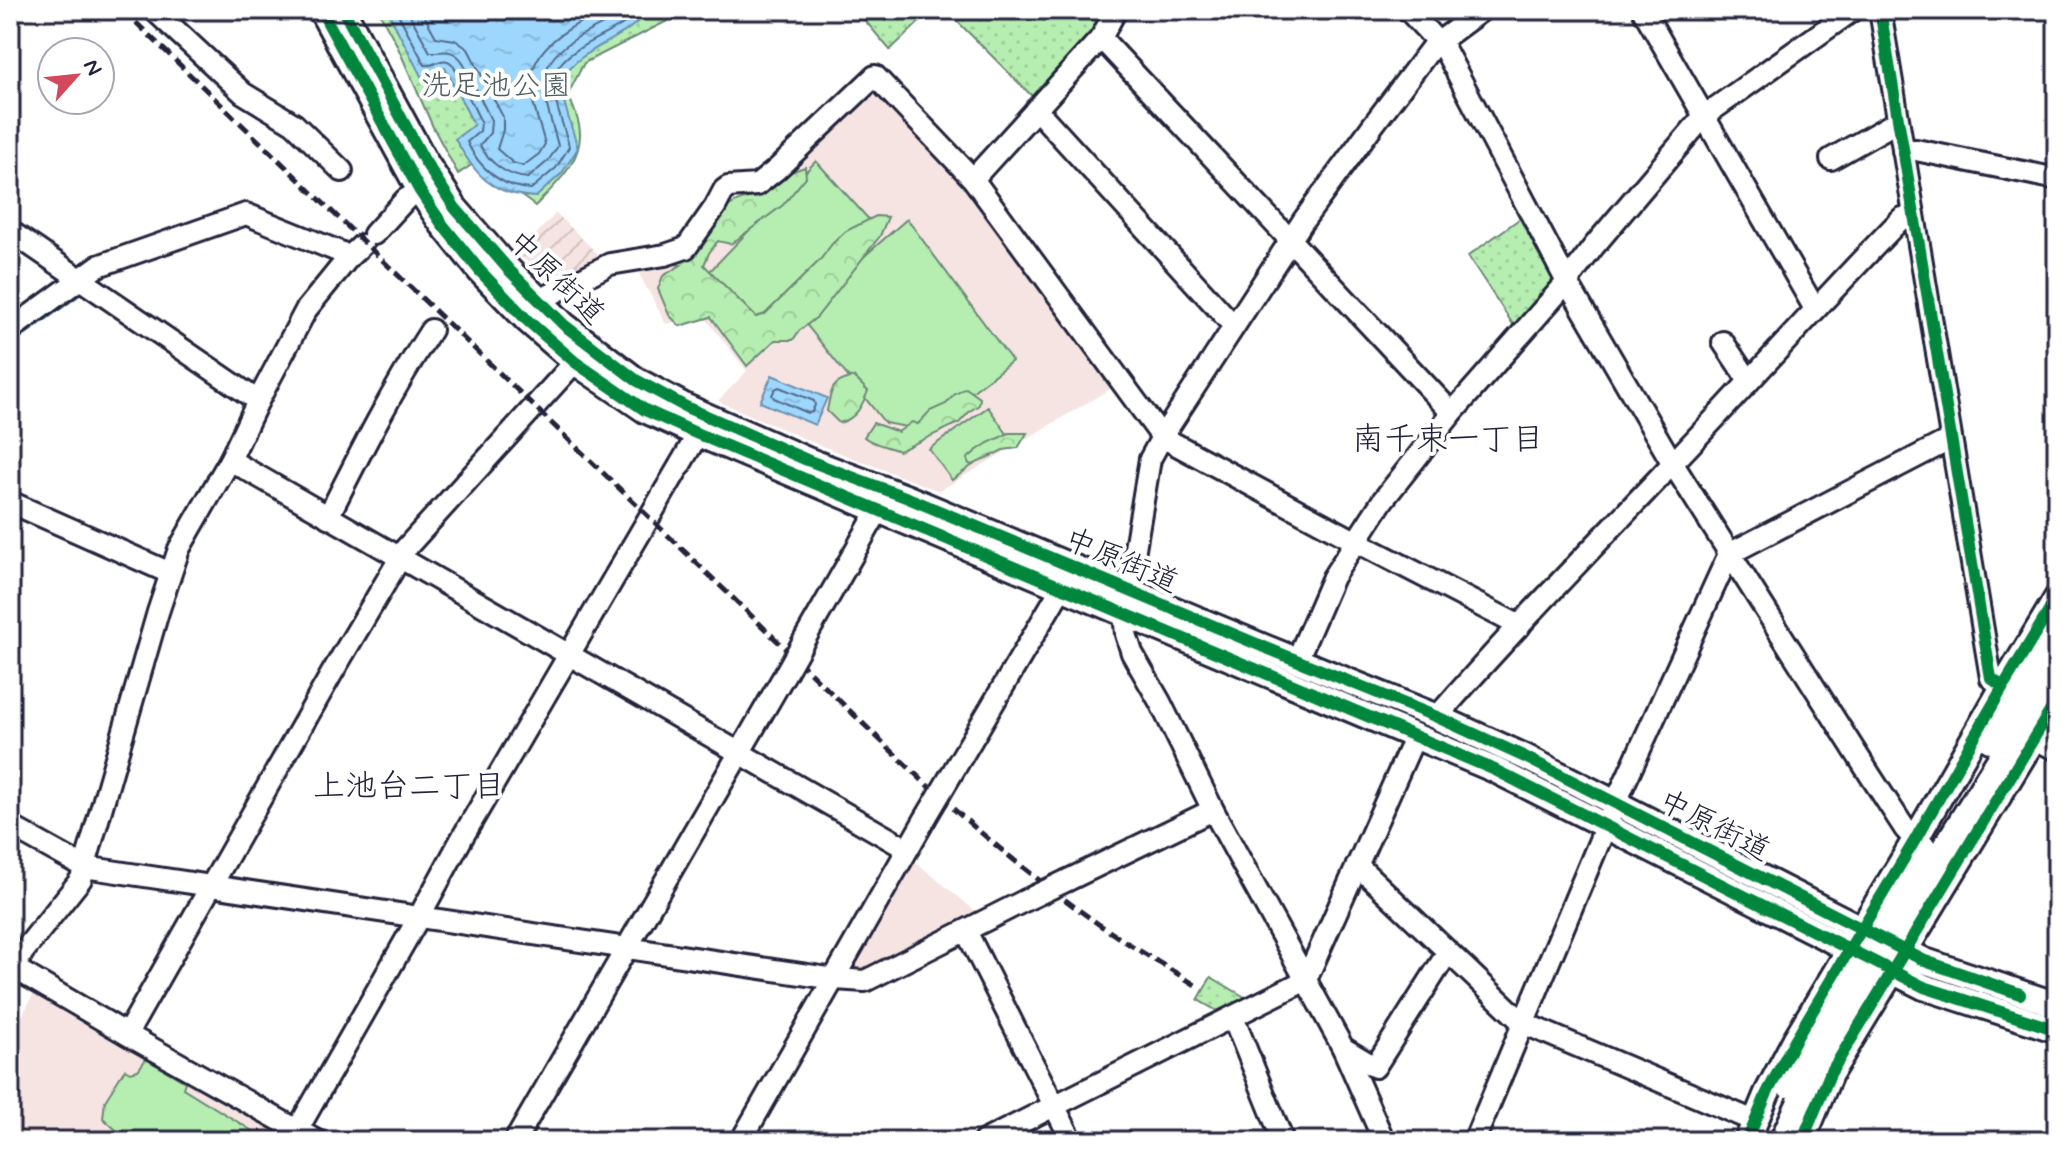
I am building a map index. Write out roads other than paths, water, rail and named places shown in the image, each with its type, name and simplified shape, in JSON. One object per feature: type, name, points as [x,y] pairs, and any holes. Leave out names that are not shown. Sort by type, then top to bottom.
[{"type":"main road","name":"中原街道","points":[[321,10],[429,186],[455,208],[540,300],[582,354],[645,410],[1062,587],[1127,602],[1297,660],[1437,717],[1525,757],[1615,804],[1854,939]]},
{"type":"main road","name":"中原街道","points":[[343,10],[379,78],[429,186],[442,224],[480,271],[528,321],[582,354],[705,416],[1098,578],[1127,602],[1505,775],[1605,827],[1899,960],[1924,987],[2057,1030]]},
{"type":"main road","points":[[1782,1141],[1796,1089],[1925,849],[2003,687],[2057,598]]},
{"type":"main road","points":[[1925,849],[2057,632]]},
{"type":"main road","points":[[1755,1134],[1779,1068],[1854,939],[1925,849],[2057,667]]},
{"type":"main road","points":[[1803,1141],[1830,1074],[2057,700]]},
{"type":"main road","name":"中原街道","points":[[1899,960],[1925,961],[2057,1005]]},
{"type":"main road","points":[[1755,1134],[1796,1089]]},
{"type":"street","points":[[154,10],[243,93],[294,124],[342,171]]},
{"type":"street","points":[[973,179],[1101,38],[1116,10]]},
{"type":"street","points":[[1408,10],[1445,50],[1567,282],[1673,464],[1905,829],[1925,849]]},
{"type":"street","points":[[1384,1141],[1343,1048],[1213,810],[1129,645],[1127,602],[1150,459],[1162,437],[1291,240],[1406,81],[1432,47],[1482,10]]},
{"type":"street","points":[[1643,10],[1815,309]]},
{"type":"street","points":[[1297,660],[1333,577],[1383,500],[1452,413],[1567,282],[1704,116],[1853,10]]},
{"type":"street","points":[[1880,10],[1991,678],[2003,687]]},
{"type":"street","points":[[1101,38],[1452,413]]},
{"type":"street","points":[[540,300],[610,264],[665,255],[686,248],[724,190],[757,185],[875,76],[973,179],[1162,437],[1520,626]]},
{"type":"street","points":[[1036,109],[1234,326]]},
{"type":"street","points":[[1831,159],[1898,124]]},
{"type":"street","points":[[1903,150],[1916,150],[2057,179]]},
{"type":"street","points":[[317,1141],[295,1135],[127,1034],[12,972],[23,952],[78,882],[84,867],[179,549],[230,460],[306,310],[402,203],[429,186]]},
{"type":"street","points":[[10,330],[102,264],[246,214],[362,245]]},
{"type":"street","points":[[1437,717],[1815,309],[1902,218],[1914,216]]},
{"type":"street","points":[[10,231],[258,401]]},
{"type":"street","points":[[328,517],[372,430],[431,330]]},
{"type":"street","points":[[1723,342],[1749,381]]},
{"type":"street","points":[[127,1034],[406,548],[582,354]]},
{"type":"street","points":[[295,1135],[462,838],[698,434]]},
{"type":"street","points":[[1474,1141],[1605,827],[1729,554],[1951,439]]},
{"type":"street","points":[[230,460],[907,849]]},
{"type":"street","points":[[10,502],[170,573]]},
{"type":"street","points":[[515,1141],[879,509]]},
{"type":"street","points":[[748,1137],[907,849],[1062,587],[1086,578],[1098,578]]},
{"type":"street","points":[[984,1141],[1306,980],[1415,736]]},
{"type":"street","points":[[2033,738],[2057,750]]},
{"type":"street","points":[[10,826],[84,867],[865,981],[1213,810]]},
{"type":"street","points":[[1357,865],[1523,1023],[1755,1134]]},
{"type":"street","points":[[966,931],[1072,1141]]},
{"type":"street","points":[[1343,1048],[1375,1067],[1448,952]]},
{"type":"street","points":[[1233,1017],[1283,1141]]},
{"type":"water","name":"洗足池公園","points":[[387,10],[657,10],[570,67],[563,89],[578,148],[562,173],[536,197],[496,187],[470,163],[455,139],[474,125],[445,68],[422,78]]},
{"type":"water","points":[[772,375],[827,398],[815,425],[760,402]]},
{"type":"waterway","points":[[10,344],[87,288]]},
{"type":"railway","points":[[123,10],[930,788],[1011,858],[1075,907],[1200,988]]},
{"type":"district","name":"南千束一丁目","points":[[1448,438]]},
{"type":"district","name":"上池台二丁目","points":[[409,785]]}]
